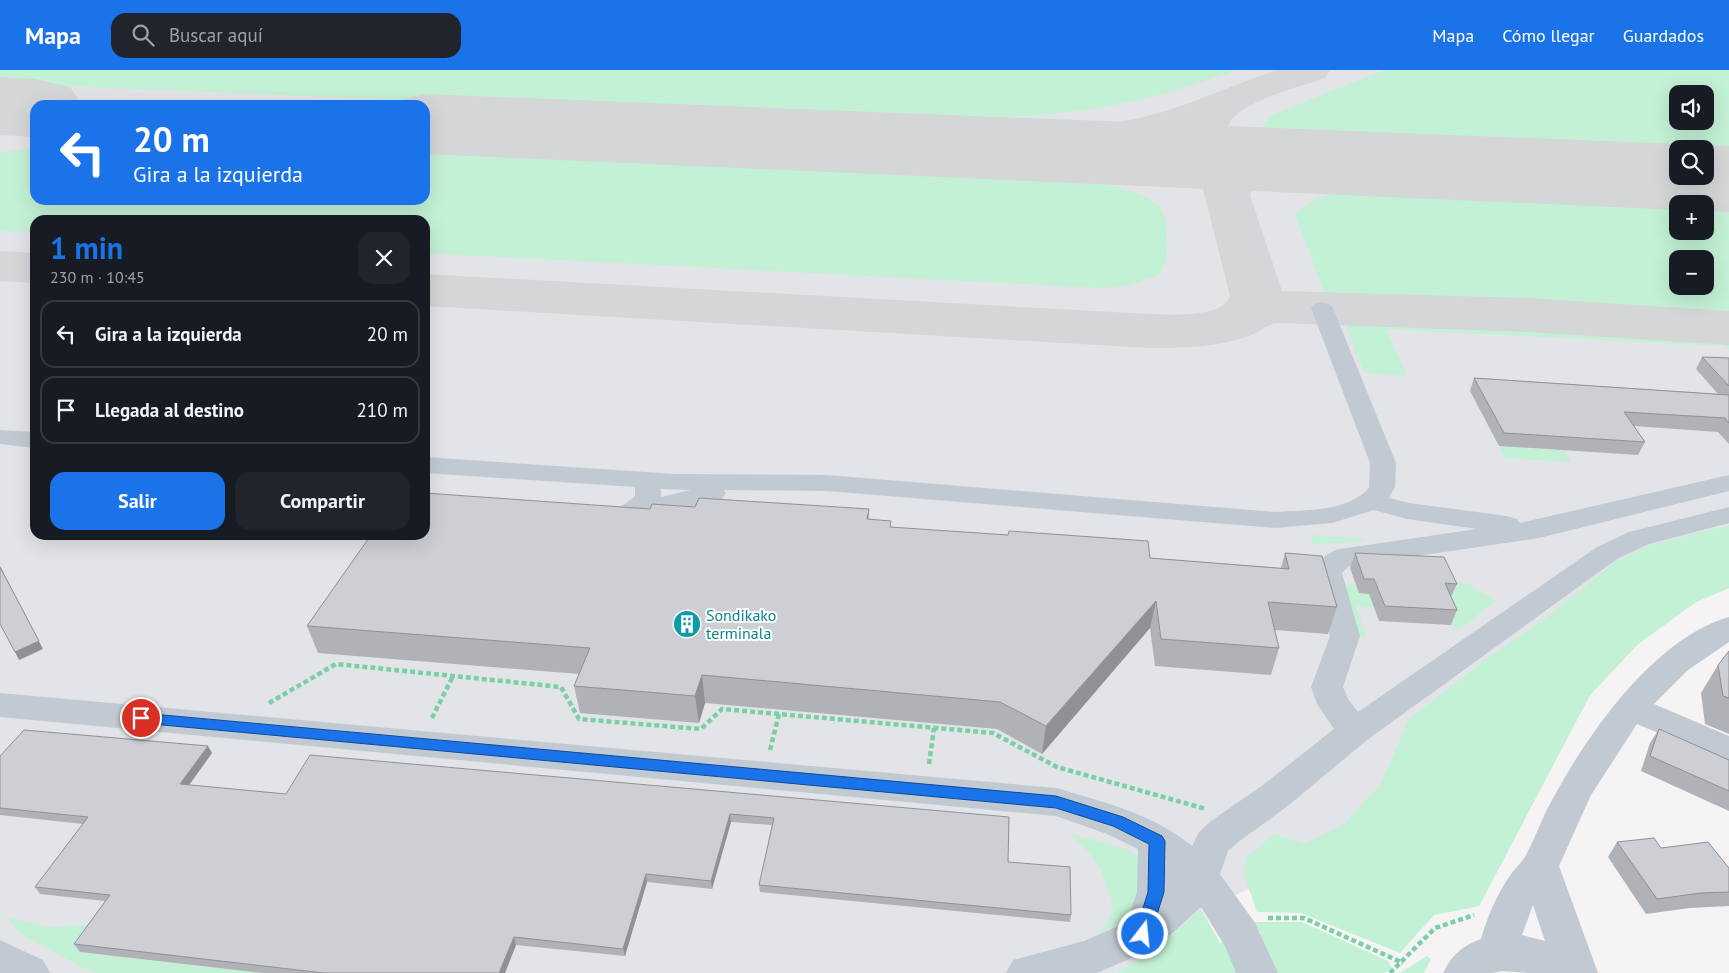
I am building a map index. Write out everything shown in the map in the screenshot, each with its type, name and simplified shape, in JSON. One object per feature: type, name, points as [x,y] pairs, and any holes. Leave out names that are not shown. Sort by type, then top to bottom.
[{"type":"street","points":[[1322,308],[1384,463],[1382,490],[1371,502]]},
{"type":"street","points":[[0,437],[30,440]]},
{"type":"street","points":[[430,465],[648,480],[827,483],[1275,520],[1316,518],[1371,502],[1407,511],[1539,529]]},
{"type":"street","points":[[636,511],[648,498],[648,480]]},
{"type":"street","points":[[583,520],[619,519],[636,511],[755,482]]},
{"type":"street","points":[[1355,731],[1333,704],[1327,687],[1345,636],[1327,571],[1340,558],[1539,529],[1729,483]]},
{"type":"street","points":[[1027,973],[1088,958],[1143,934],[1192,891],[1200,878],[1212,843],[1224,832],[1276,796],[1355,731],[1606,553],[1639,538],[1729,515]]},
{"type":"street","points":[[1496,952],[1504,927],[1524,886],[1540,866],[1563,814],[1590,765],[1630,708],[1669,668],[1694,648],[1729,628]]},
{"type":"street","points":[[0,706],[1056,802],[1118,822],[1157,841],[1200,878],[1250,956]]},
{"type":"street","points":[[1630,708],[1729,750]]},
{"type":"street","points":[[1143,934],[1156,892],[1157,841]]},
{"type":"street","points":[[1540,866],[1576,972]]},
{"type":"street","points":[[1464,973],[1477,959],[1496,952],[1524,953],[1576,972]]},
{"type":"street","points":[[0,958],[9,965],[29,973]]},
{"type":"path","points":[[1390,973],[1435,928],[1474,916],[1479,911]]},
{"type":"shaded area","points":[[0,70],[1729,70],[1729,588],[1696,602],[1638,644],[1590,695],[1479,906],[1434,915],[1403,948],[1250,889],[1201,909],[1150,955],[1115,973],[0,973]]},
{"type":"green space","points":[[0,70],[1236,70],[1193,85],[1134,101],[1071,112],[926,121],[13,84],[0,89]]},
{"type":"green space","points":[[1384,70],[1729,70],[1729,154],[1714,153],[1714,140],[1669,140],[1669,152],[1277,136],[1261,129],[1270,116]]},
{"type":"green space","points":[[30,149],[30,205],[430,205],[430,149],[1067,177],[1134,192],[1157,204],[1163,212],[1165,219],[1167,254],[1159,275],[1128,285],[1102,288],[430,253],[430,215],[30,215],[30,232],[0,231],[0,153]]},
{"type":"green space","points":[[1347,190],[1669,205],[1669,240],[1714,240],[1714,206],[1729,207],[1729,322],[1328,303],[1295,214],[1314,200]]},
{"type":"green space","points":[[1341,313],[1531,320],[1729,332],[1729,350],[1724,346],[1386,329],[1407,376],[1364,372]]},
{"type":"green space","points":[[1499,446],[1564,451],[1571,462],[1505,458]]},
{"type":"green space","points":[[1729,525],[1729,588],[1696,602],[1638,644],[1590,695],[1479,906],[1434,915],[1400,953],[1301,913],[1257,912],[1244,874],[1246,858],[1274,834],[1304,844],[1343,825],[1381,784],[1409,719],[1493,654],[1544,619],[1615,562],[1651,545]]},
{"type":"green space","points":[[1311,535],[1366,539],[1357,542],[1313,544]]},
{"type":"green space","points":[[1442,580],[1469,585],[1496,601],[1459,629],[1451,625],[1439,597]]},
{"type":"green space","points":[[1340,584],[1355,585],[1359,593],[1369,594],[1374,607],[1356,606],[1366,637],[1355,636]]},
{"type":"green space","points":[[1070,833],[1128,850],[1142,860],[1146,887],[1123,922],[1097,935],[1113,913],[1107,887],[1095,860]]},
{"type":"green space","points":[[1201,909],[1220,943],[1261,934],[1254,922],[1302,922],[1388,961],[1392,968],[1384,973],[1115,973],[1149,955]]},
{"type":"green space","points":[[8,918],[48,927],[99,925],[80,952],[263,973],[98,973],[85,969],[21,934]]},
{"type":"green space","points":[[1427,956],[1431,959],[1424,973],[1400,973]]},
{"type":"building","points":[[1702,357],[1729,358],[1729,386]]},
{"type":"building","points":[[1474,378],[1729,395],[1729,423],[1725,418],[1624,412],[1645,442],[1504,433]]},
{"type":"building","name":"Sondikako terminala","points":[[430,493],[650,509],[652,504],[695,507],[699,498],[869,509],[867,519],[891,521],[890,527],[1008,535],[1009,531],[1148,541],[1150,558],[1289,569],[1285,553],[1322,556],[1337,607],[1268,602],[1279,648],[1161,639],[1156,601],[1046,726],[1000,702],[702,675],[695,696],[574,686],[590,648],[307,626],[367,540],[430,540]]},
{"type":"building","points":[[1355,553],[1444,557],[1457,584],[1445,583],[1457,610],[1385,606],[1374,579],[1364,579]]},
{"type":"building","points":[[0,567],[39,641],[15,652],[0,624]]},
{"type":"building","points":[[1729,651],[1729,698],[1723,696],[1718,665]]},
{"type":"building","points":[[1659,729],[1729,760],[1729,791],[1650,756]]},
{"type":"building","points":[[24,730],[208,746],[180,784],[286,794],[310,755],[1009,817],[1008,862],[1070,867],[1071,915],[759,885],[774,818],[730,814],[711,881],[646,874],[623,949],[514,937],[499,973],[324,973],[74,944],[110,895],[35,887],[88,817],[0,808],[0,756]]},
{"type":"building","points":[[1654,838],[1661,848],[1708,842],[1729,868],[1729,892],[1701,893],[1657,899],[1617,842]]},
{"type":"taxiway","points":[[430,290],[1149,331],[1194,330],[1229,324],[1244,318],[1253,308],[1257,296],[1208,128],[1210,121],[1216,111],[1235,99],[1312,70]]},
{"type":"taxiway","points":[[923,145],[1018,144],[1082,139],[1145,128],[1176,120],[1230,101]]},
{"type":"taxiway","points":[[0,119],[30,115]]},
{"type":"taxiway","points":[[1228,194],[1233,178],[1251,169],[1280,163],[1310,162]]},
{"type":"taxiway","points":[[0,266],[30,268]]},
{"type":"taxiway","points":[[1252,310],[1277,307],[1528,315],[1729,328]]},
{"type":"runway","points":[[0,106],[30,108]]},
{"type":"runway","points":[[430,124],[1729,179]]},
{"type":"place","name":"Sondikako terminala","points":[[687,624]]},
{"type":"route","points":[[141,718],[419,742],[1056,802],[1118,822],[1157,841],[1156,892],[1143,934]]}]
